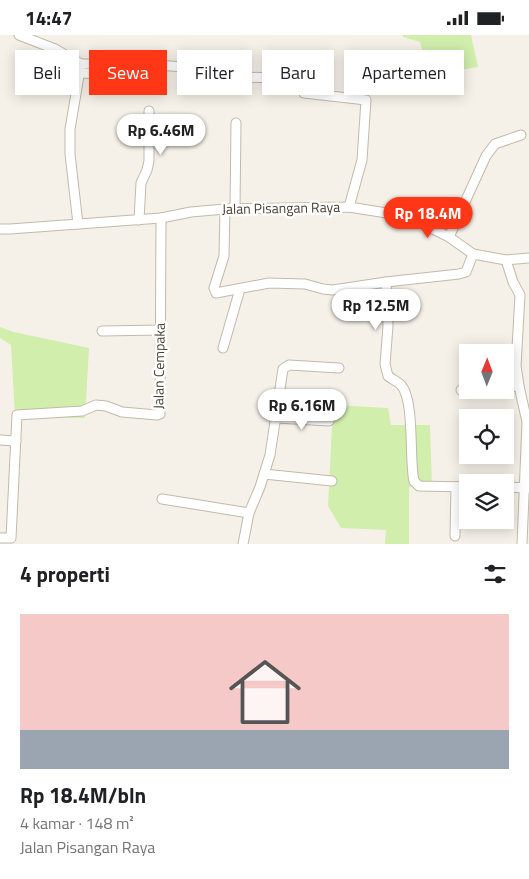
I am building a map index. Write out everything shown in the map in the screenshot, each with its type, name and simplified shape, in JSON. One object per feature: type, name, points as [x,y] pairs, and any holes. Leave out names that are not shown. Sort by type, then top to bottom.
[{"type":"street","points":[[19,35],[55,49],[80,69],[89,70]]},
{"type":"street","points":[[80,69],[184,65],[213,69],[216,76],[303,79],[304,93],[366,99],[362,160],[349,207]]},
{"type":"street","points":[[78,224],[70,154],[70,129],[80,69]]},
{"type":"street","points":[[139,220],[140,183],[147,171],[149,161],[149,111]]},
{"type":"street","points":[[235,208],[236,123]]},
{"type":"street","points":[[450,237],[486,155],[495,144],[521,135]]},
{"type":"street","name":"Jalan Pisangan Raya","points":[[0,229],[139,220],[235,208],[349,207],[404,216],[418,221],[450,237],[473,254],[506,261],[529,258]]},
{"type":"street","points":[[225,209],[224,256],[214,290],[216,293],[269,283],[286,282],[333,289],[386,281],[459,274],[466,271],[473,254]]},
{"type":"street","name":"Jalan Cempaka","points":[[0,538],[11,541],[17,416],[22,414],[82,411],[96,405],[122,411],[159,415],[161,218]]},
{"type":"street","points":[[506,261],[513,282],[520,295],[516,351],[519,386],[528,422],[527,488],[522,544]]},
{"type":"street","points":[[386,281],[388,326],[385,364],[388,376],[401,385],[406,396],[414,481],[419,486],[456,487],[454,537]]},
{"type":"street","points":[[224,348],[240,289]]},
{"type":"street","points":[[102,331],[160,330]]},
{"type":"street","points":[[247,544],[249,513],[270,455],[282,372],[289,365],[339,368]]},
{"type":"street","points":[[514,386],[519,386]]},
{"type":"street","points":[[276,418],[329,421]]},
{"type":"street","points":[[0,440],[16,441]]},
{"type":"street","points":[[264,474],[332,481]]},
{"type":"street","points":[[514,487],[527,488]]},
{"type":"street","points":[[162,499],[249,513]]},
{"type":"green space","points":[[403,35],[471,35],[478,67],[464,69],[464,50],[422,50],[420,42],[403,37]]},
{"type":"green space","points":[[0,327],[14,332],[89,348],[85,418],[15,417],[11,345],[0,338]]},
{"type":"green space","points":[[333,405],[388,408],[391,425],[430,425],[432,485],[409,487],[409,544],[385,544],[386,530],[341,528],[328,506]]}]
